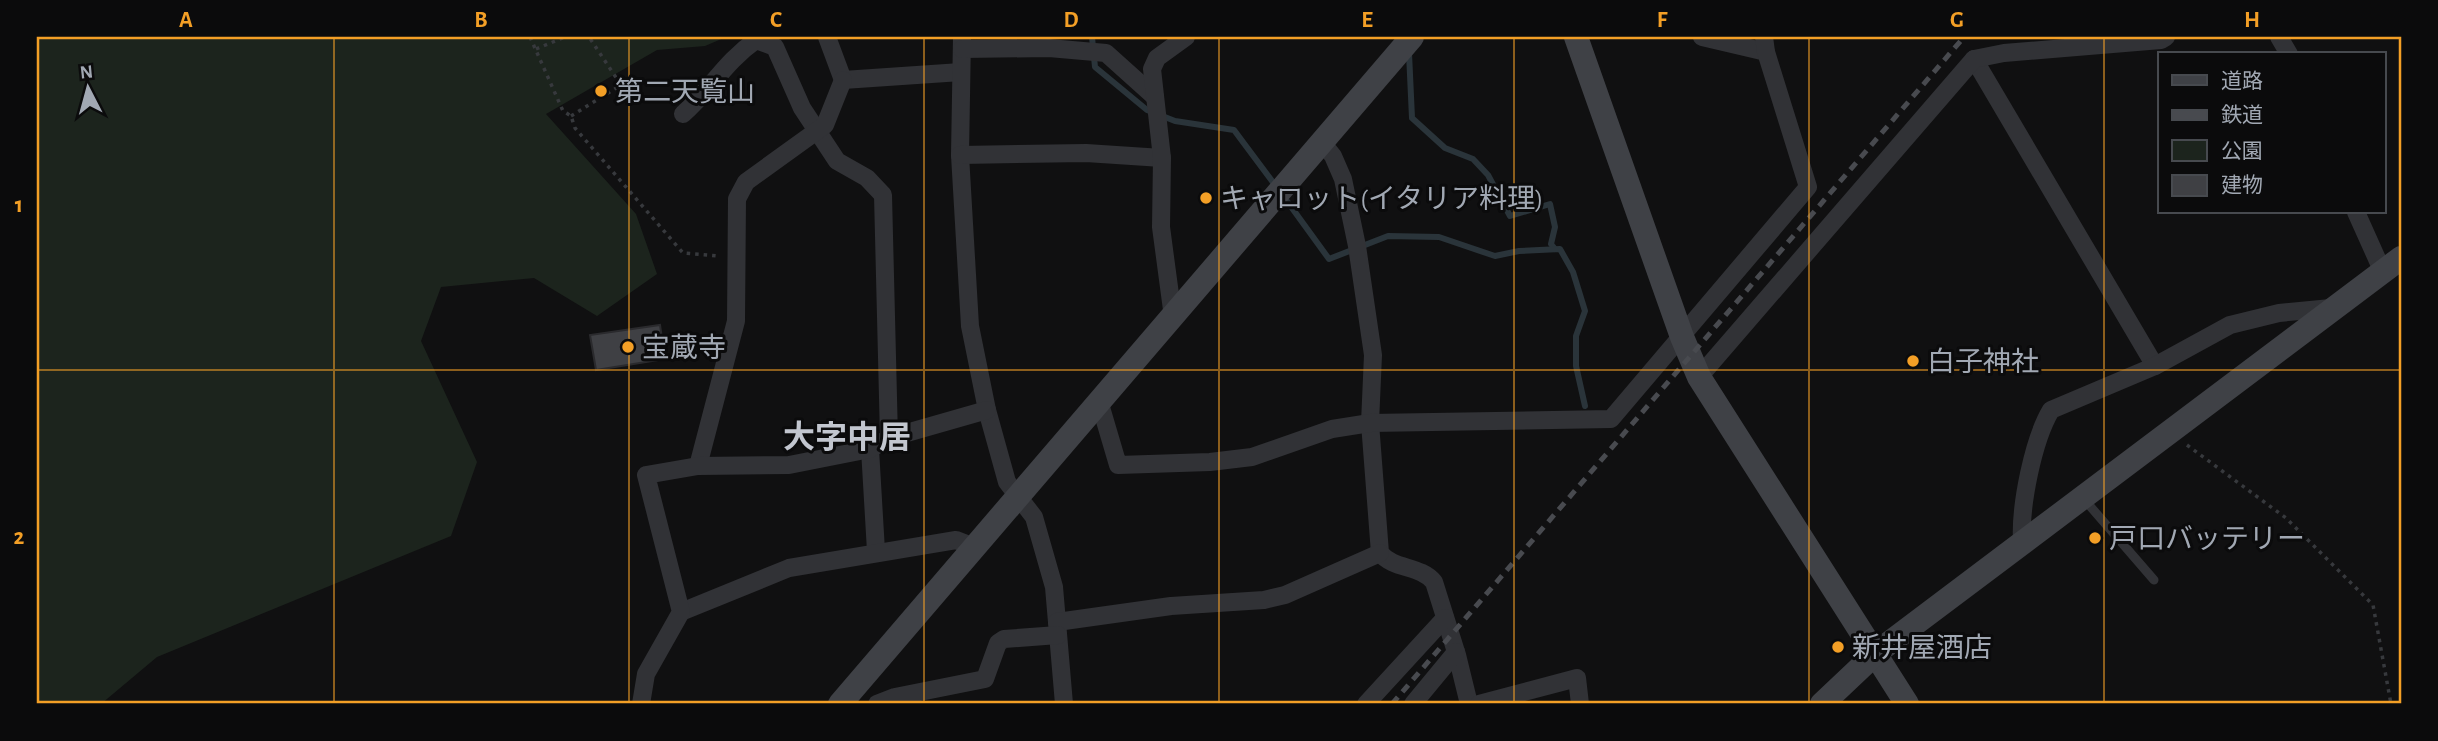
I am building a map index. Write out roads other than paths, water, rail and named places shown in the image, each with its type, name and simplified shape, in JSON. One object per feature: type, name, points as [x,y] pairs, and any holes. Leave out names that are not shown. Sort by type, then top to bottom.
[{"type":"street","points":[[698,466],[736,321],[735,209],[741,189],[746,182],[815,132],[830,116],[843,80],[827,37]]},
{"type":"street","points":[[1173,317],[1161,227],[1162,158],[1152,69],[1157,58],[1191,37]]},
{"type":"street","points":[[840,704],[1412,37]]},
{"type":"street","points":[[1576,37],[1682,337],[1699,377],[1908,704]]},
{"type":"street","points":[[1100,404],[1118,465],[1210,462],[1252,457],[1332,429],[1370,423],[1611,419],[1808,187],[1765,44],[1703,37]]},
{"type":"street","points":[[1699,377],[1974,59],[2004,53],[2161,40],[2166,37]]},
{"type":"street","points":[[2278,37],[2289,52]]},
{"type":"street","points":[[683,114],[706,94],[732,58],[756,40],[764,40],[775,47],[815,132],[837,161],[867,178],[883,195],[889,438]]},
{"type":"street","points":[[1064,704],[1054,587],[1034,517],[1007,482],[987,410],[970,326],[960,155],[962,43],[1106,54],[1155,97]]},
{"type":"street","points":[[1974,59],[2155,366]]},
{"type":"street","points":[[843,80],[961,72]]},
{"type":"street","points":[[1321,141],[1333,156],[1343,179],[1357,246],[1373,355],[1370,423],[1380,553],[1387,562],[1427,574],[1433,582],[1456,652],[1469,704]]},
{"type":"street","points":[[960,155],[1086,153],[1162,158]]},
{"type":"street","points":[[1822,704],[1875,653],[2392,264],[2357,214]]},
{"type":"street","points":[[2022,541],[2021,522],[2039,437],[2051,410],[2155,366],[2230,325],[2279,313],[2331,308]]},
{"type":"street","points":[[681,612],[646,475],[698,466],[789,465],[870,449],[889,438],[987,410]]},
{"type":"street","points":[[870,449],[876,551]]},
{"type":"street","points":[[641,704],[646,674],[681,612],[789,568],[876,551],[957,540],[974,547]]},
{"type":"street","points":[[877,704],[895,697],[985,679],[998,643],[1003,639],[1171,606],[1264,600],[1285,595],[1380,553]]},
{"type":"street","points":[[1366,704],[1445,618]]},
{"type":"street","points":[[1413,704],[1456,652]]},
{"type":"street","points":[[1479,704],[1577,678],[1580,704]]},
{"type":"lane","points":[[2081,497],[2154,580]]},
{"type":"waterway","points":[[1092,37],[1095,67],[1147,110],[1175,121],[1234,130],[1275,185]]},
{"type":"waterway","points":[[1409,53],[1412,118],[1445,148],[1473,159],[1488,175],[1510,216],[1550,204],[1555,227],[1551,244],[1555,249]]},
{"type":"waterway","points":[[1284,197],[1329,259],[1388,236],[1439,237],[1495,256],[1519,251],[1560,249],[1573,272],[1585,311],[1576,336],[1576,366],[1585,406]]},
{"type":"railway","points":[[1392,704],[1964,37]]},
{"type":"place","name":"第二天覧山","points":[[601,91]]},
{"type":"place","name":"キャロット(イタリア料理)","points":[[1206,198]]},
{"type":"place","name":"宝蔵寺","points":[[628,347]]},
{"type":"place","name":"白子神社","points":[[1913,361]]},
{"type":"place","name":"戸口バッテリー","points":[[2095,538]]},
{"type":"place","name":"新井屋酒店","points":[[1838,647]]},
{"type":"district","name":"大字中居","points":[[847,437]]}]
